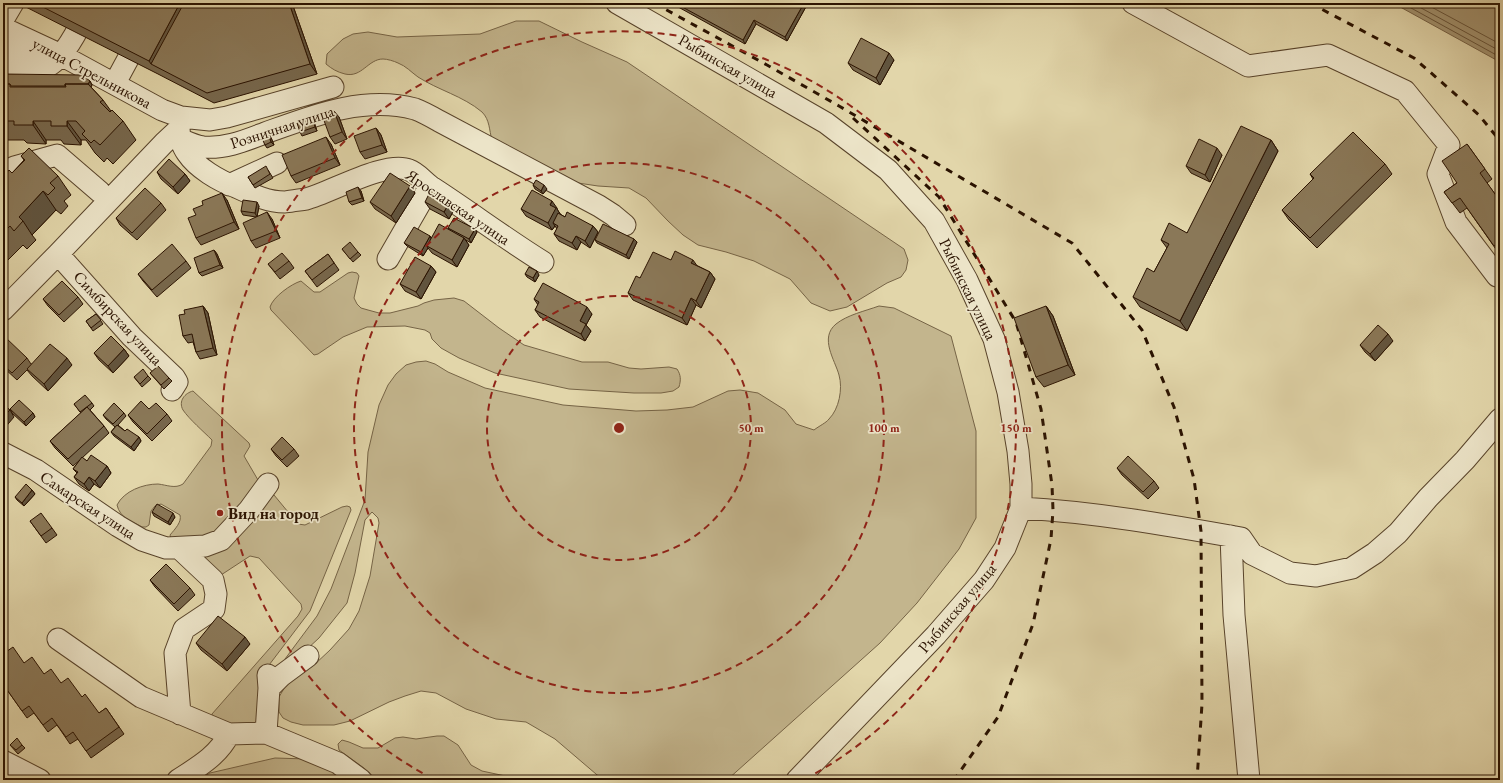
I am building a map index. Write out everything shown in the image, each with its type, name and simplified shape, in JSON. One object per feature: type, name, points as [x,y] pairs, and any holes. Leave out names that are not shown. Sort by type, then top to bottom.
[{"type":"lane","points":[[3,20],[13,3]]},
{"type":"lane","name":"Рыбинская улица","points":[[617,3],[826,123],[888,170],[934,221],[967,280],[994,339],[1008,392],[1018,451],[1021,484],[1021,508],[1005,548],[984,580],[920,652],[797,780]]},
{"type":"lane","points":[[1133,3],[1248,66],[1328,55],[1405,91],[1449,145],[1438,174],[1456,222],[1492,270],[1497,276],[1500,276]]},
{"type":"lane","points":[[4,58],[58,65],[92,4]]},
{"type":"lane","name":"улица Стрельникова","points":[[3,28],[58,65],[107,79],[162,110],[180,128]]},
{"type":"lane","points":[[107,79],[134,49],[145,28]]},
{"type":"lane","points":[[122,29],[134,49]]},
{"type":"lane","points":[[3,310],[180,128],[210,120],[227,118],[333,88]]},
{"type":"lane","name":"Розничная улица","points":[[180,128],[201,147],[218,147],[238,143],[306,119],[341,109],[359,105],[398,106],[416,110],[599,206],[625,225]]},
{"type":"lane","name":"Ярославская улица","points":[[180,128],[187,153],[196,164],[229,185],[271,201],[285,202],[306,199],[368,175],[393,168],[409,170],[430,186],[472,213],[506,239],[543,262]]},
{"type":"lane","points":[[3,179],[14,167],[57,155],[100,192]]},
{"type":"lane","points":[[229,185],[277,163]]},
{"type":"lane","points":[[388,259],[430,186]]},
{"type":"lane","name":"Симбирская улица","points":[[58,254],[132,337],[174,377],[174,386]]},
{"type":"lane","points":[[1021,508],[1053,510],[1175,526],[1241,538],[1252,554],[1290,572],[1316,576],[1352,568],[1398,532],[1465,460],[1500,419]]},
{"type":"lane","name":"Самарская улица","points":[[3,452],[36,470],[118,526],[142,540],[166,548],[205,546],[221,540],[249,510],[268,484]]},
{"type":"lane","points":[[1231,536],[1234,616],[1249,780]]},
{"type":"lane","points":[[179,548],[213,580],[216,587],[214,609],[184,629],[175,653],[180,714]]},
{"type":"lane","points":[[58,639],[141,697],[229,734],[266,733],[338,762],[361,780]]},
{"type":"lane","points":[[266,733],[269,682],[281,676],[308,656]]},
{"type":"lane","points":[[178,780],[213,756],[225,742],[229,734]]},
{"type":"lane","points":[[3,761],[40,780]]},
{"type":"shaded area","points":[[516,21],[539,21],[627,62],[904,249],[908,260],[906,270],[901,277],[887,283],[847,307],[830,311],[811,303],[790,279],[754,261],[698,245],[683,235],[646,198],[629,188],[578,183],[557,174],[492,140],[485,115],[475,106],[426,82],[401,64],[386,59],[378,60],[361,71],[351,75],[337,71],[326,64],[327,54],[343,39],[353,34],[368,32],[397,37],[480,34]]},
{"type":"shaded area","points":[[348,273],[357,273],[359,276],[354,298],[361,308],[379,313],[390,313],[418,306],[434,300],[454,298],[464,301],[524,345],[582,362],[608,362],[629,368],[641,369],[669,367],[677,369],[680,378],[679,387],[673,391],[661,393],[569,389],[495,373],[459,358],[441,348],[432,339],[430,333],[425,330],[405,326],[367,327],[343,337],[318,354],[314,355],[271,310],[270,307],[278,295],[301,281],[314,292],[320,292]]},
{"type":"shaded area","points":[[879,306],[894,308],[951,336],[976,431],[976,518],[959,549],[917,603],[880,643],[727,780],[603,780],[555,739],[526,722],[496,719],[466,709],[436,693],[421,691],[405,696],[350,721],[334,725],[303,725],[283,718],[279,712],[279,697],[286,685],[314,665],[330,650],[349,629],[359,611],[370,576],[379,523],[378,518],[372,512],[365,520],[355,573],[347,603],[319,638],[306,650],[286,660],[285,659],[317,616],[331,589],[365,500],[368,452],[379,405],[388,385],[396,374],[406,365],[426,361],[485,388],[563,405],[636,411],[693,407],[728,391],[740,390],[758,393],[785,410],[796,424],[814,430],[826,422],[838,404],[841,386],[828,342],[831,330],[836,324],[845,318]]},
{"type":"shaded area","points":[[193,391],[249,443],[250,446],[244,456],[258,480],[257,484],[228,523],[201,540],[171,538],[170,535],[179,523],[180,515],[161,504],[155,506],[151,511],[149,525],[146,527],[142,527],[126,519],[118,509],[117,505],[129,492],[146,485],[158,484],[174,486],[183,484],[211,446],[212,440],[189,417],[183,410],[181,404],[183,398]]},
{"type":"shaded area","points":[[269,494],[274,495],[298,524],[305,525],[342,507],[350,507],[351,510],[310,611],[263,673],[258,724],[230,726],[212,717],[212,714],[298,616],[302,609],[301,604],[259,558],[250,556],[221,575],[194,553]]},
{"type":"shaded area","points":[[444,736],[458,745],[471,765],[482,771],[524,780],[377,780],[364,768],[339,750],[338,744],[342,740],[363,748],[378,748],[395,738],[403,737],[416,739]]},
{"type":"shaded area","points":[[275,758],[307,759],[334,771],[347,780],[198,780],[210,773]]},
{"type":"water","points":[[1393,3],[1500,3],[1500,62]]},
{"type":"building","points":[[35,3],[180,3],[149,61]]},
{"type":"building","points":[[184,3],[289,3],[310,64],[207,93],[151,64]]},
{"type":"building","points":[[675,3],[804,3],[785,37],[754,20],[743,40]]},
{"type":"building","points":[[861,38],[889,53],[876,78],[848,63]]},
{"type":"building","points":[[3,74],[82,75],[90,81],[88,84],[65,84],[65,86],[11,86],[10,84],[3,84]]},
{"type":"building","points":[[3,84],[10,84],[10,87],[66,87],[65,84],[88,84],[103,100],[100,102],[110,112],[112,110],[123,121],[100,145],[94,140],[91,143],[82,134],[85,131],[76,121],[67,121],[67,126],[51,126],[51,121],[33,121],[33,125],[14,125],[14,121],[3,121]]},
{"type":"building","points":[[334,111],[342,132],[330,137],[322,115]]},
{"type":"building","points":[[312,118],[315,127],[300,132],[297,123]]},
{"type":"building","points":[[1241,126],[1271,140],[1180,321],[1133,297],[1147,268],[1154,272],[1169,244],[1161,240],[1169,223],[1187,233]]},
{"type":"building","points":[[376,128],[382,145],[360,152],[354,136]]},
{"type":"building","points":[[267,131],[271,142],[265,145],[260,134]]},
{"type":"building","points":[[1353,132],[1385,164],[1310,238],[1282,210],[1314,178],[1310,174]]},
{"type":"building","points":[[326,137],[335,158],[291,176],[282,155]]},
{"type":"building","points":[[1199,139],[1217,148],[1205,175],[1186,166]]},
{"type":"building","points":[[1467,144],[1485,169],[1480,173],[1500,201],[1500,242],[1494,246],[1460,198],[1452,203],[1444,192],[1457,183],[1442,161]]},
{"type":"building","points":[[29,148],[58,176],[50,183],[55,188],[48,195],[43,191],[19,217],[23,221],[14,231],[10,226],[3,233],[3,177],[9,170],[12,173],[25,160],[21,156]]},
{"type":"building","points":[[169,159],[185,174],[173,187],[157,172]]},
{"type":"building","points":[[266,166],[270,174],[253,185],[248,177]]},
{"type":"building","points":[[390,173],[410,186],[391,216],[370,202]]},
{"type":"building","points":[[536,180],[544,185],[541,191],[533,185]]},
{"type":"building","points":[[358,187],[362,198],[349,202],[346,192]]},
{"type":"building","points":[[145,188],[161,203],[132,233],[116,218]]},
{"type":"building","points":[[431,190],[450,201],[444,212],[425,202]]},
{"type":"building","points":[[532,190],[552,201],[550,205],[556,208],[548,223],[521,209]]},
{"type":"building","points":[[222,193],[234,222],[196,238],[188,218],[196,215],[193,209],[203,205],[202,201]]},
{"type":"building","points":[[243,200],[257,202],[255,213],[241,211]]},
{"type":"building","points":[[267,212],[276,231],[251,241],[243,223]]},
{"type":"building","points":[[567,212],[593,226],[585,241],[576,236],[572,243],[554,234],[558,226],[553,223],[558,213],[565,217]]},
{"type":"building","points":[[454,218],[475,229],[469,239],[448,228]]},
{"type":"building","points":[[439,224],[464,238],[452,260],[427,246]]},
{"type":"building","points":[[603,224],[634,239],[626,255],[595,240]]},
{"type":"building","points":[[414,227],[430,236],[421,252],[404,243]]},
{"type":"building","points":[[350,242],[358,252],[350,259],[342,249]]},
{"type":"building","points":[[172,244],[186,261],[152,290],[138,274]]},
{"type":"building","points":[[214,250],[220,265],[199,273],[194,258]]},
{"type":"building","points":[[675,251],[693,260],[691,263],[710,272],[696,301],[691,298],[682,318],[628,293],[636,276],[640,278],[653,252],[671,260]]},
{"type":"building","points":[[282,253],[289,261],[275,272],[268,264]]},
{"type":"building","points":[[328,254],[334,263],[312,280],[305,271]]},
{"type":"building","points":[[415,257],[431,266],[416,292],[400,284]]},
{"type":"building","points":[[529,267],[537,271],[533,278],[525,274]]},
{"type":"building","points":[[62,281],[78,297],[59,315],[43,299]]},
{"type":"building","points":[[543,283],[587,307],[580,321],[586,324],[581,334],[535,310],[539,302],[534,299]]},
{"type":"building","points":[[203,306],[213,348],[196,352],[192,334],[183,336],[179,315],[185,314],[184,310]]},
{"type":"building","points":[[1046,306],[1068,365],[1036,377],[1014,318]]},
{"type":"building","points":[[96,314],[101,320],[91,328],[86,321]]},
{"type":"building","points":[[1378,325],[1388,334],[1370,354],[1360,345]]},
{"type":"building","points":[[111,336],[124,349],[108,366],[94,353]]},
{"type":"building","points":[[5,337],[27,358],[12,373],[3,365],[3,339]]},
{"type":"building","points":[[50,344],[67,358],[44,384],[27,369]]},
{"type":"building","points":[[158,366],[169,378],[161,385],[150,373]]},
{"type":"building","points":[[143,369],[148,376],[140,384],[134,377]]},
{"type":"building","points":[[85,395],[92,403],[80,412],[74,404]]},
{"type":"building","points":[[19,400],[33,413],[24,422],[10,409]]},
{"type":"building","points":[[141,401],[149,409],[156,403],[167,414],[147,434],[128,415]]},
{"type":"building","points":[[114,403],[124,413],[113,424],[103,415]]},
{"type":"building","points":[[3,404],[10,410],[3,417]]},
{"type":"building","points":[[87,407],[104,426],[68,459],[50,441]]},
{"type":"building","points":[[117,425],[125,431],[127,429],[139,437],[131,447],[111,432]]},
{"type":"building","points":[[282,437],[294,449],[282,460],[271,449]]},
{"type":"building","points":[[91,455],[107,466],[95,481],[89,477],[84,484],[74,477],[78,472],[73,469],[82,457],[87,461]]},
{"type":"building","points":[[1128,456],[1154,481],[1143,492],[1117,468]]},
{"type":"building","points":[[26,484],[32,490],[22,503],[15,497]]},
{"type":"building","points":[[157,504],[173,513],[168,522],[152,512]]},
{"type":"building","points":[[41,513],[52,528],[41,536],[30,521]]},
{"type":"building","points":[[166,564],[190,588],[174,604],[150,580]]},
{"type":"building","points":[[218,616],[245,637],[222,664],[196,643]]},
{"type":"building","points":[[13,647],[24,663],[32,657],[44,674],[51,669],[61,683],[68,678],[82,697],[85,694],[99,713],[106,708],[119,727],[86,751],[73,732],[66,737],[52,718],[43,725],[29,706],[22,711],[3,684],[3,654]]},
{"type":"building","points":[[17,738],[22,745],[16,750],[10,745]]},
{"type":"railway","points":[[654,3],[839,106],[1072,243],[1142,330],[1174,407],[1194,479],[1201,531],[1202,704],[1197,780]]},
{"type":"railway","points":[[1310,3],[1414,58],[1479,115],[1500,141]]},
{"type":"railway","points":[[853,118],[939,197],[1016,322],[1041,409],[1052,485],[1053,510],[1051,539],[1033,624],[998,717],[954,780]]},
{"type":"place","name":"Вид на город","points":[[220,513]]}]
